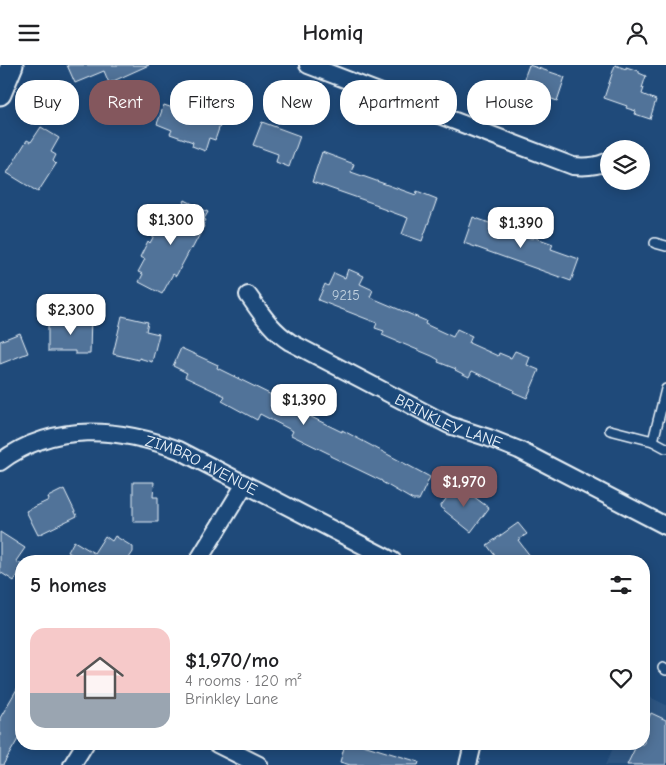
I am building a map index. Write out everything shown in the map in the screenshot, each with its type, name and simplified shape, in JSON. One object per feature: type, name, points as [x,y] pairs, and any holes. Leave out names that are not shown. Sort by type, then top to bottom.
[{"type":"street","points":[[0,94],[12,65]]},
{"type":"street","points":[[308,65],[572,166],[586,167],[600,165]]},
{"type":"street","name":"BRINKLEY LANE","points":[[248,295],[277,334],[290,342],[449,425],[519,450],[666,526]]},
{"type":"street","name":"ZIMBRO AVENUE","points":[[0,463],[29,445],[49,438],[75,433],[122,433],[151,440],[179,450],[381,555]]},
{"type":"street","points":[[202,555],[245,484]]},
{"type":"street","points":[[72,765],[81,750]]},
{"type":"street","points":[[229,750],[259,765]]},
{"type":"street","points":[[468,765],[472,750]]},
{"type":"lane","points":[[655,243],[666,246]]},
{"type":"lane","points":[[653,441],[666,389]]},
{"type":"lane","points":[[610,429],[653,441],[666,448]]},
{"type":"shaded area","points":[[650,697],[666,705],[666,765],[605,765],[612,750],[650,750]]},
{"type":"building","points":[[67,65],[149,65],[116,80],[108,80],[104,71],[79,81],[74,80]]},
{"type":"building","points":[[529,65],[565,77],[557,101],[551,99],[551,80],[523,80]]},
{"type":"building","points":[[615,65],[639,71],[639,73],[646,76],[642,94],[656,100],[650,119],[635,114],[636,111],[626,108],[627,106],[604,98]]},
{"type":"building","points":[[164,105],[170,107],[170,125],[220,125],[215,140],[209,138],[205,151],[192,146],[193,142],[170,134],[172,130],[160,125],[160,116]]},
{"type":"building","points":[[262,122],[263,125],[270,125],[300,136],[289,167],[276,162],[278,154],[253,145]]},
{"type":"building","points":[[41,127],[59,138],[51,152],[56,155],[53,161],[56,164],[38,192],[7,173],[27,140],[31,142]]},
{"type":"building","points":[[322,152],[354,164],[351,172],[416,195],[417,191],[437,199],[422,241],[402,234],[408,218],[378,207],[378,205],[312,182]]},
{"type":"building","points":[[185,200],[208,212],[204,219],[206,220],[204,226],[192,249],[176,276],[173,274],[162,294],[139,282],[143,274],[138,272],[145,259],[140,257],[165,215],[171,218],[177,206],[181,208]]},
{"type":"building","points":[[473,217],[533,239],[534,237],[553,244],[551,249],[579,259],[571,281],[464,243]]},
{"type":"building","points":[[348,269],[364,276],[360,284],[373,290],[370,297],[426,321],[425,324],[453,337],[457,329],[472,336],[469,343],[498,356],[499,353],[511,358],[515,351],[530,357],[527,365],[539,370],[527,398],[472,371],[469,377],[456,369],[438,362],[439,360],[432,356],[382,335],[384,331],[375,328],[377,323],[318,300],[325,284],[328,286],[334,273],[345,278]]},
{"type":"building","points":[[74,314],[91,314],[90,354],[75,354],[75,351],[48,351],[48,324],[74,324]]},
{"type":"building","points":[[122,316],[148,322],[146,331],[159,334],[152,362],[113,354]]},
{"type":"building","points":[[20,333],[28,353],[0,364],[0,341]]},
{"type":"building","points":[[181,348],[218,365],[217,368],[300,409],[299,411],[342,432],[342,430],[430,477],[419,500],[413,500],[382,481],[291,435],[293,431],[260,414],[257,420],[222,401],[225,396],[185,377],[187,373],[173,366]]},
{"type":"building","points":[[133,482],[154,482],[153,497],[158,497],[158,522],[133,522]]},
{"type":"building","points":[[457,484],[489,508],[471,532],[440,507]]},
{"type":"building","points":[[64,489],[77,516],[38,535],[26,511],[49,500],[48,497]]},
{"type":"building","points":[[518,523],[527,534],[518,540],[529,555],[494,555],[487,545]]},
{"type":"building","points":[[0,532],[25,548],[20,555],[15,555],[14,581],[0,572]]},
{"type":"building","points":[[105,536],[112,541],[115,536],[133,547],[131,555],[73,555],[68,552],[74,541],[94,553]]},
{"type":"building","points":[[15,692],[15,744],[3,765],[0,765],[0,718]]},
{"type":"building","points":[[651,713],[666,720],[666,765],[627,765],[634,750],[650,750]]},
{"type":"building","points":[[343,750],[380,750],[419,762],[418,765],[350,765],[340,762]]}]
